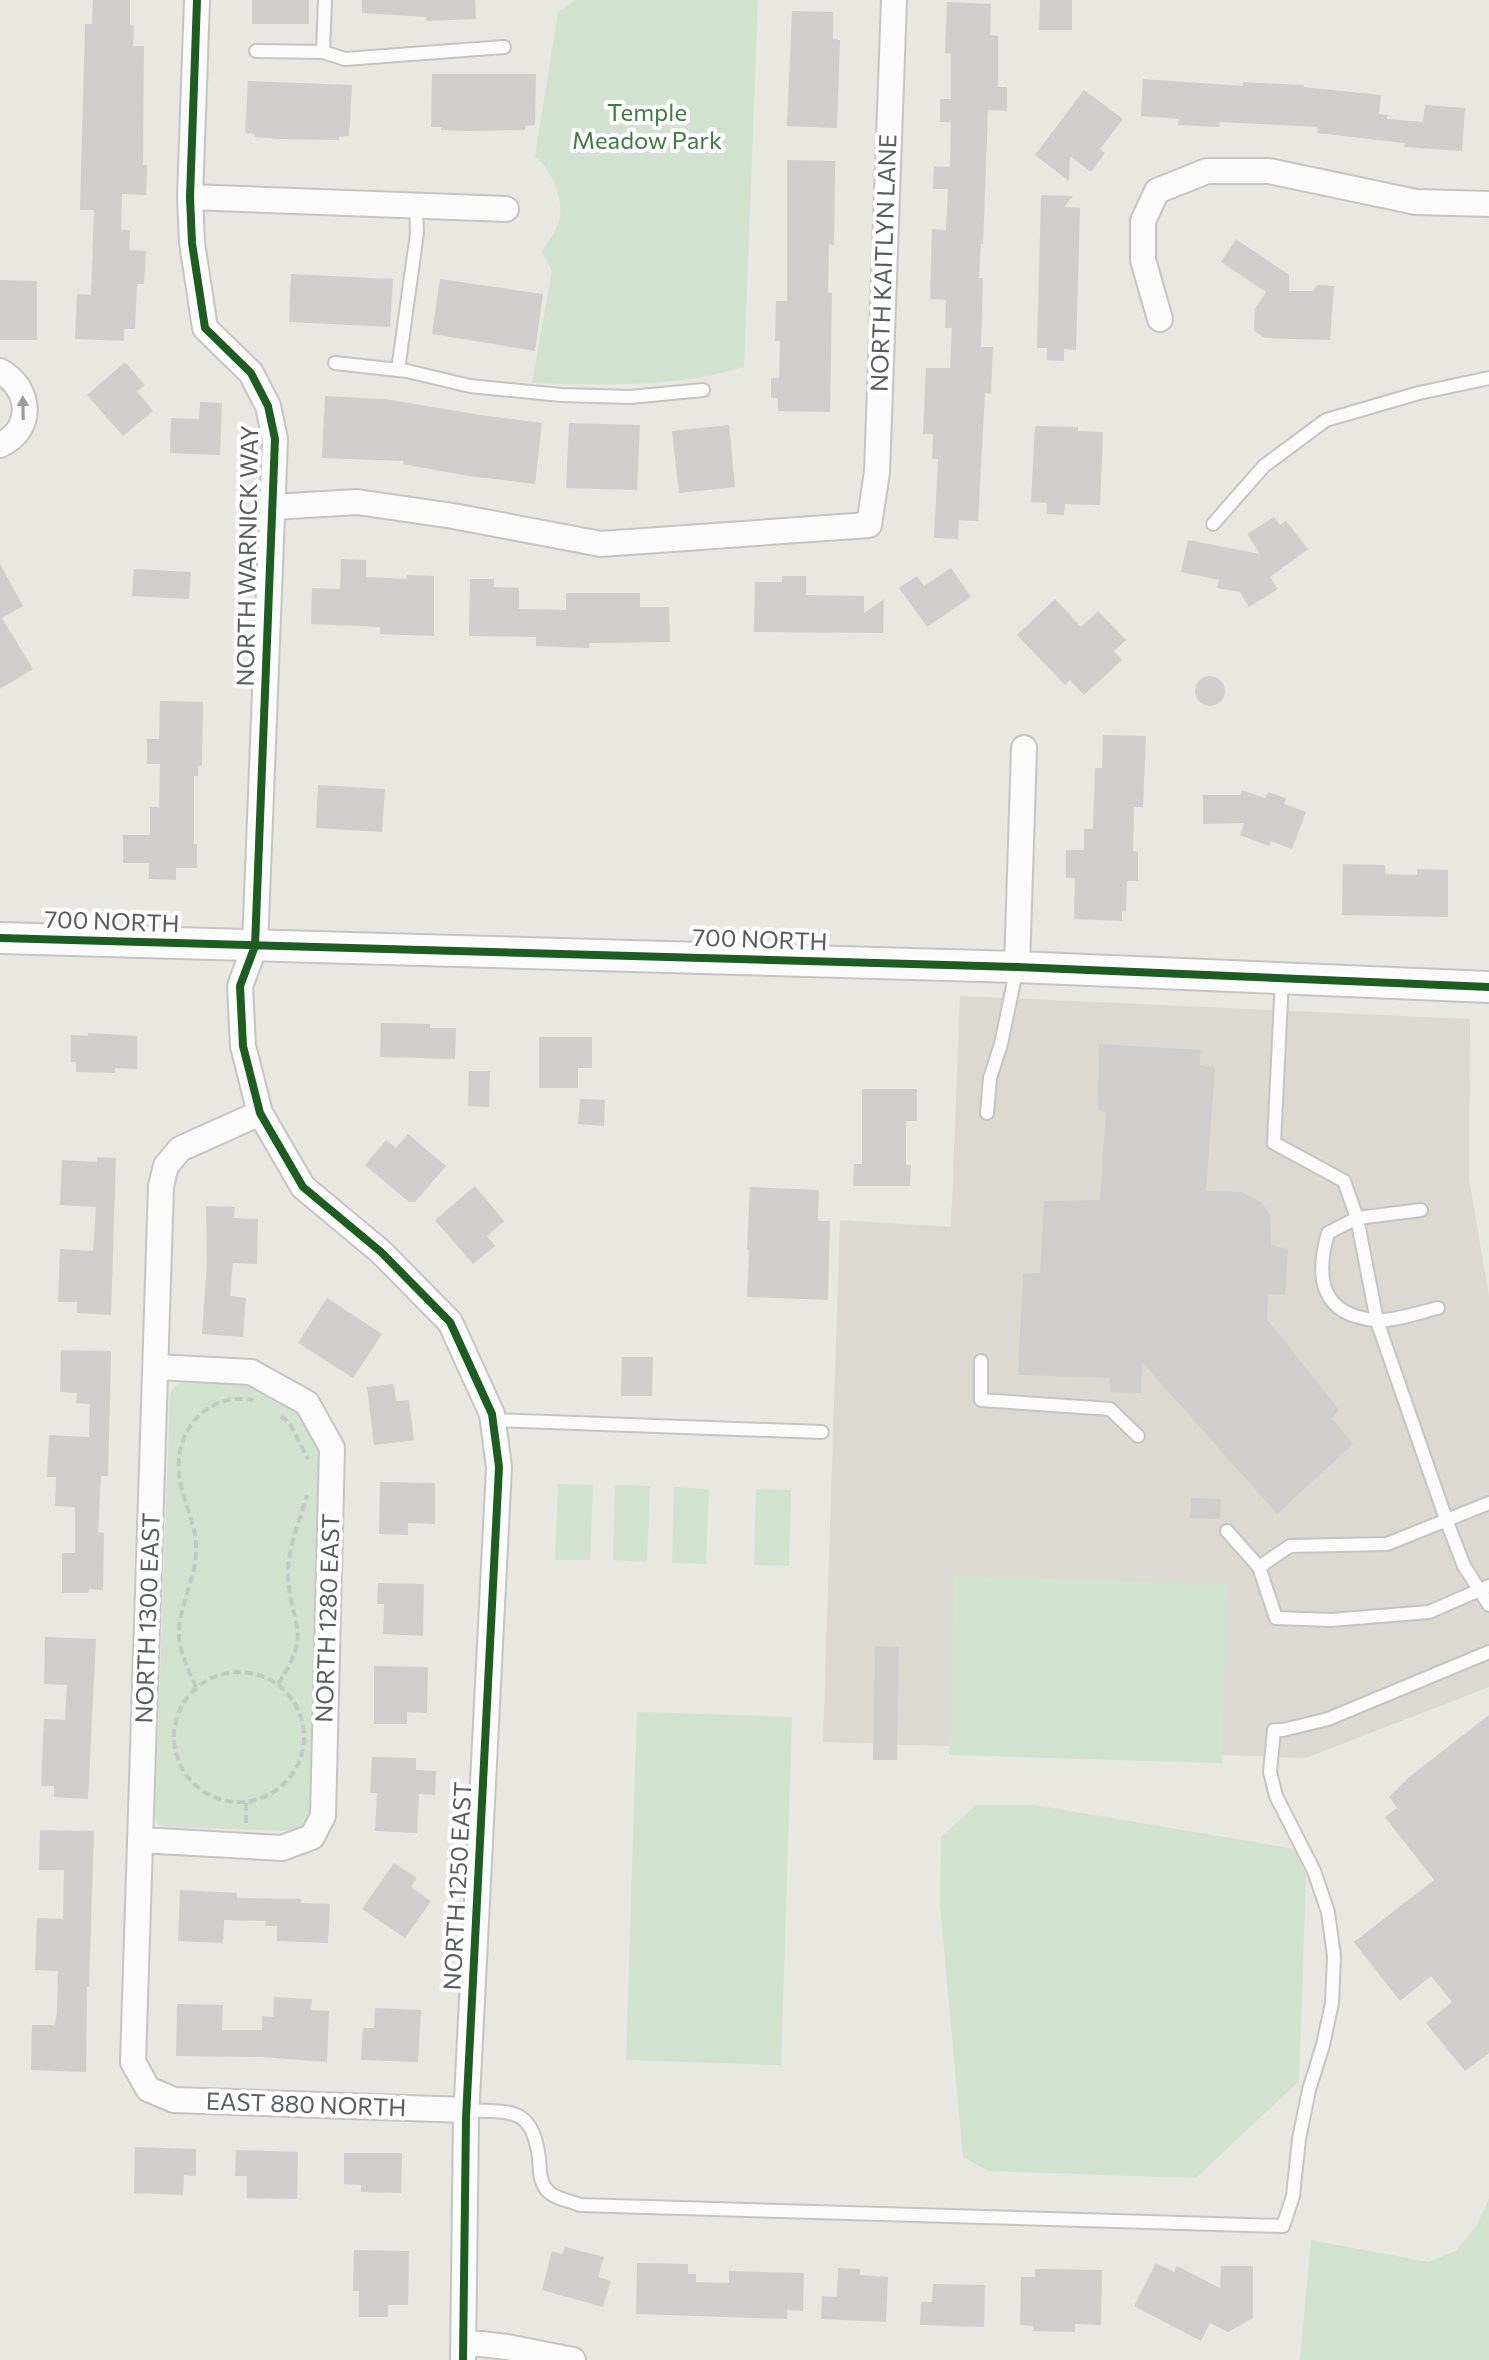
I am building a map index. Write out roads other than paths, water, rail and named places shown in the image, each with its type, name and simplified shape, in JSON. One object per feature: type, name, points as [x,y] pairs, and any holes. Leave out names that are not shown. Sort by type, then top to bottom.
[{"type":"street","name":"NORTH WARNICK WAY","points":[[197,0],[190,197],[192,243],[205,328],[251,373],[268,406],[275,439],[255,946]]},
{"type":"street","name":"NORTH KAITLYN LANE","points":[[274,507],[357,502],[453,516],[601,544],[869,525],[877,472],[894,0]]},
{"type":"street","points":[[1160,319],[1143,260],[1143,221],[1157,191],[1207,171],[1269,171],[1416,202],[1489,204]]},
{"type":"street","points":[[190,197],[506,209]]},
{"type":"street","points":[[0,371],[19,385],[26,409],[17,433],[0,445]]},
{"type":"street","points":[[1017,967],[1024,748]]},
{"type":"street","name":"700 NORTH","points":[[15,939],[1017,967],[1489,987]]},
{"type":"street","points":[[255,946],[240,986],[243,1046],[260,1113],[303,1187],[381,1252],[450,1322],[492,1417]]},
{"type":"street","name":"NORTH 1300 EAST","points":[[148,2089],[133,2062],[161,1186],[166,1166],[180,1149],[260,1113]]},
{"type":"street","name":"NORTH 1280 EAST","points":[[140,1840],[282,1848],[312,1837],[323,1816],[332,1448],[307,1403],[251,1372],[156,1367]]},
{"type":"street","name":"NORTH 1250 EAST","points":[[463,2351],[466,2110],[499,1467],[492,1417]]},
{"type":"street","name":"EAST 880 NORTH","points":[[148,2089],[174,2100],[466,2110]]},
{"type":"street","points":[[463,2351],[507,2347],[573,2360]]},
{"type":"lane","points":[[323,52],[325,0]]},
{"type":"lane","points":[[256,51],[323,52],[345,59],[504,47]]},
{"type":"lane","points":[[398,370],[417,233],[416,207]]},
{"type":"lane","points":[[335,363],[398,370],[470,386],[561,395],[630,397],[703,390]]},
{"type":"lane","points":[[1213,524],[1264,466],[1326,420],[1419,393],[1489,378]]},
{"type":"lane","points":[[987,1113],[990,1078],[1001,1044],[1017,967]]},
{"type":"lane","points":[[1282,978],[1274,1143],[1344,1181],[1357,1218],[1377,1321],[1464,1566],[1484,1589],[1489,1605]]},
{"type":"lane","points":[[1421,1210],[1357,1218],[1328,1233],[1322,1255],[1322,1286],[1340,1311],[1377,1321],[1438,1308]]},
{"type":"lane","points":[[981,1361],[981,1400],[1110,1409],[1138,1436]]},
{"type":"lane","points":[[492,1417],[822,1432]]},
{"type":"lane","points":[[1259,1567],[1290,1546],[1387,1544],[1489,1503]]},
{"type":"lane","points":[[1227,1531],[1259,1567],[1276,1618],[1331,1620],[1429,1612],[1484,1589]]},
{"type":"lane","points":[[466,2110],[515,2114],[528,2122],[537,2145],[541,2179],[547,2190],[557,2198],[580,2205],[1283,2226],[1293,2196],[1299,2139],[1309,2090],[1332,2003],[1334,1956],[1328,1912],[1314,1871],[1276,1796],[1270,1772],[1274,1730],[1328,1719],[1489,1652]]},
{"type":"park label","name":"Temple Meadow Park","points":[[647,127]]}]
